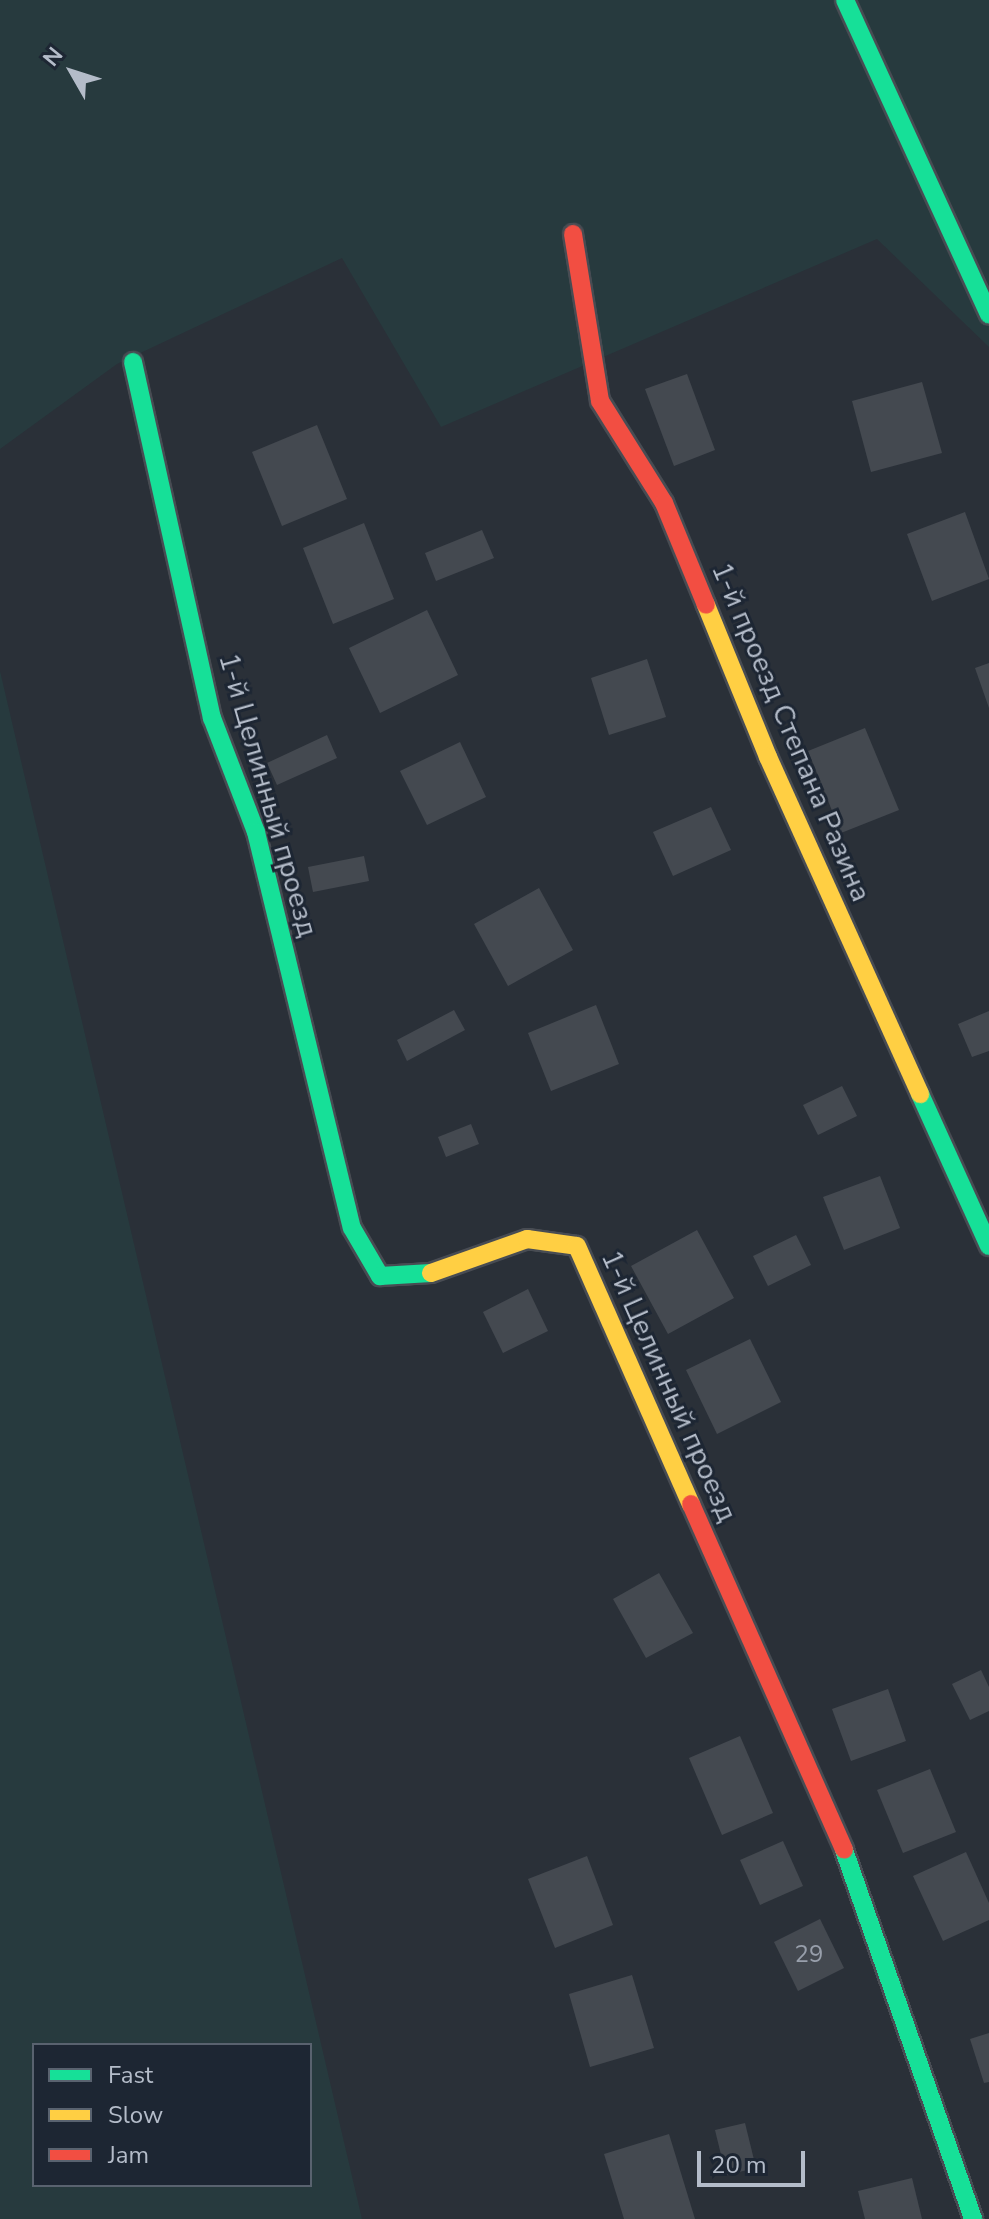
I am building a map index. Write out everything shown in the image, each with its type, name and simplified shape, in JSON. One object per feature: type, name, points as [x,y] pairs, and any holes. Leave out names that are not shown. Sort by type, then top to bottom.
[{"type":"street","points":[[845,0],[989,315]]},
{"type":"street","name":"1-й проезд Степана Разина","points":[[573,234],[600,401],[664,503],[768,757],[989,1246]]},
{"type":"street","name":"1-й Целинный проезд","points":[[133,362],[212,718],[256,832],[352,1228],[380,1276],[426,1275],[527,1239],[577,1246],[859,1883],[973,2219]]},
{"type":"green space","points":[[0,0],[989,0],[989,347],[877,239],[441,427],[342,258],[117,364],[0,449]]},
{"type":"green space","points":[[0,671],[362,2219],[0,2219]]},
{"type":"building","points":[[687,374],[715,450],[674,466],[645,389]]},
{"type":"building","points":[[922,382],[942,453],[871,472],[852,401]]},
{"type":"building","points":[[317,425],[347,499],[282,526],[252,452]]},
{"type":"building","points":[[965,512],[989,579],[932,601],[907,534]]},
{"type":"building","points":[[364,523],[394,599],[333,624],[303,548]]},
{"type":"building","points":[[482,530],[494,558],[436,581],[425,553]]},
{"type":"building","points":[[427,610],[458,675],[380,713],[349,648]]},
{"type":"building","points":[[647,659],[666,717],[609,735],[591,678]]},
{"type":"building","points":[[989,663],[989,708],[975,668]]},
{"type":"building","points":[[865,728],[899,810],[841,833],[808,751]]},
{"type":"building","points":[[327,735],[337,758],[277,785],[267,763]]},
{"type":"building","points":[[460,742],[486,797],[427,825],[400,771]]},
{"type":"building","points":[[711,807],[731,850],[673,876],[653,832]]},
{"type":"building","points":[[364,856],[369,881],[313,892],[308,867]]},
{"type":"building","points":[[539,888],[573,950],[508,986],[474,924]]},
{"type":"building","points":[[596,1005],[619,1064],[551,1091],[528,1033]]},
{"type":"building","points":[[454,1010],[465,1030],[407,1061],[397,1040]]},
{"type":"building","points":[[989,1011],[989,1051],[972,1057],[958,1024]]},
{"type":"building","points":[[842,1086],[857,1116],[818,1135],[803,1105]]},
{"type":"building","points":[[471,1124],[479,1144],[446,1157],[438,1137]]},
{"type":"building","points":[[880,1176],[900,1228],[844,1250],[823,1197]]},
{"type":"building","points":[[697,1230],[734,1298],[668,1334],[631,1266]]},
{"type":"building","points":[[796,1235],[811,1265],[768,1286],[753,1256]]},
{"type":"building","points":[[528,1289],[548,1331],[503,1353],[483,1312]]},
{"type":"building","points":[[750,1339],[781,1402],[717,1434],[686,1370]]},
{"type":"building","points":[[659,1573],[693,1633],[646,1658],[613,1599]]},
{"type":"building","points":[[981,1670],[989,1687],[989,1711],[970,1720],[952,1684]]},
{"type":"building","points":[[888,1689],[906,1741],[851,1761],[832,1709]]},
{"type":"building","points":[[740,1736],[773,1813],[722,1835],[689,1758]]},
{"type":"building","points":[[930,1769],[956,1832],[903,1853],[877,1790]]},
{"type":"building","points":[[783,1841],[803,1886],[760,1905],[740,1860]]},
{"type":"building","points":[[966,1852],[989,1903],[989,1920],[943,1941],[913,1876]]},
{"type":"building","points":[[587,1856],[613,1925],[555,1948],[528,1879]]},
{"type":"building","points":[[820,1919],[844,1968],[798,1991],[774,1942]]},
{"type":"building","points":[[632,1975],[654,2048],[590,2067],[569,1994]]},
{"type":"building","points":[[989,2033],[989,2082],[984,2083],[970,2039]]},
{"type":"building","points":[[745,2123],[756,2168],[726,2175],[715,2130]]},
{"type":"building","points":[[669,2134],[695,2219],[624,2219],[604,2154]]},
{"type":"building","points":[[912,2178],[922,2219],[865,2219],[858,2191]]},
{"type":"traffic: fast","points":[[845,0],[989,315]]},
{"type":"traffic: fast","points":[[133,362],[212,718],[256,832],[352,1228],[380,1276],[431,1273]]},
{"type":"traffic: fast","points":[[920,1094],[989,1246]]},
{"type":"traffic: fast","points":[[844,1850],[973,2219]]},
{"type":"traffic: slow","points":[[706,605],[768,757],[920,1094]]},
{"type":"traffic: slow","points":[[431,1273],[527,1239],[577,1246],[691,1504]]},
{"type":"traffic: jam","points":[[573,234],[600,401],[664,503],[706,605]]},
{"type":"traffic: jam","points":[[691,1504],[844,1850]]}]
